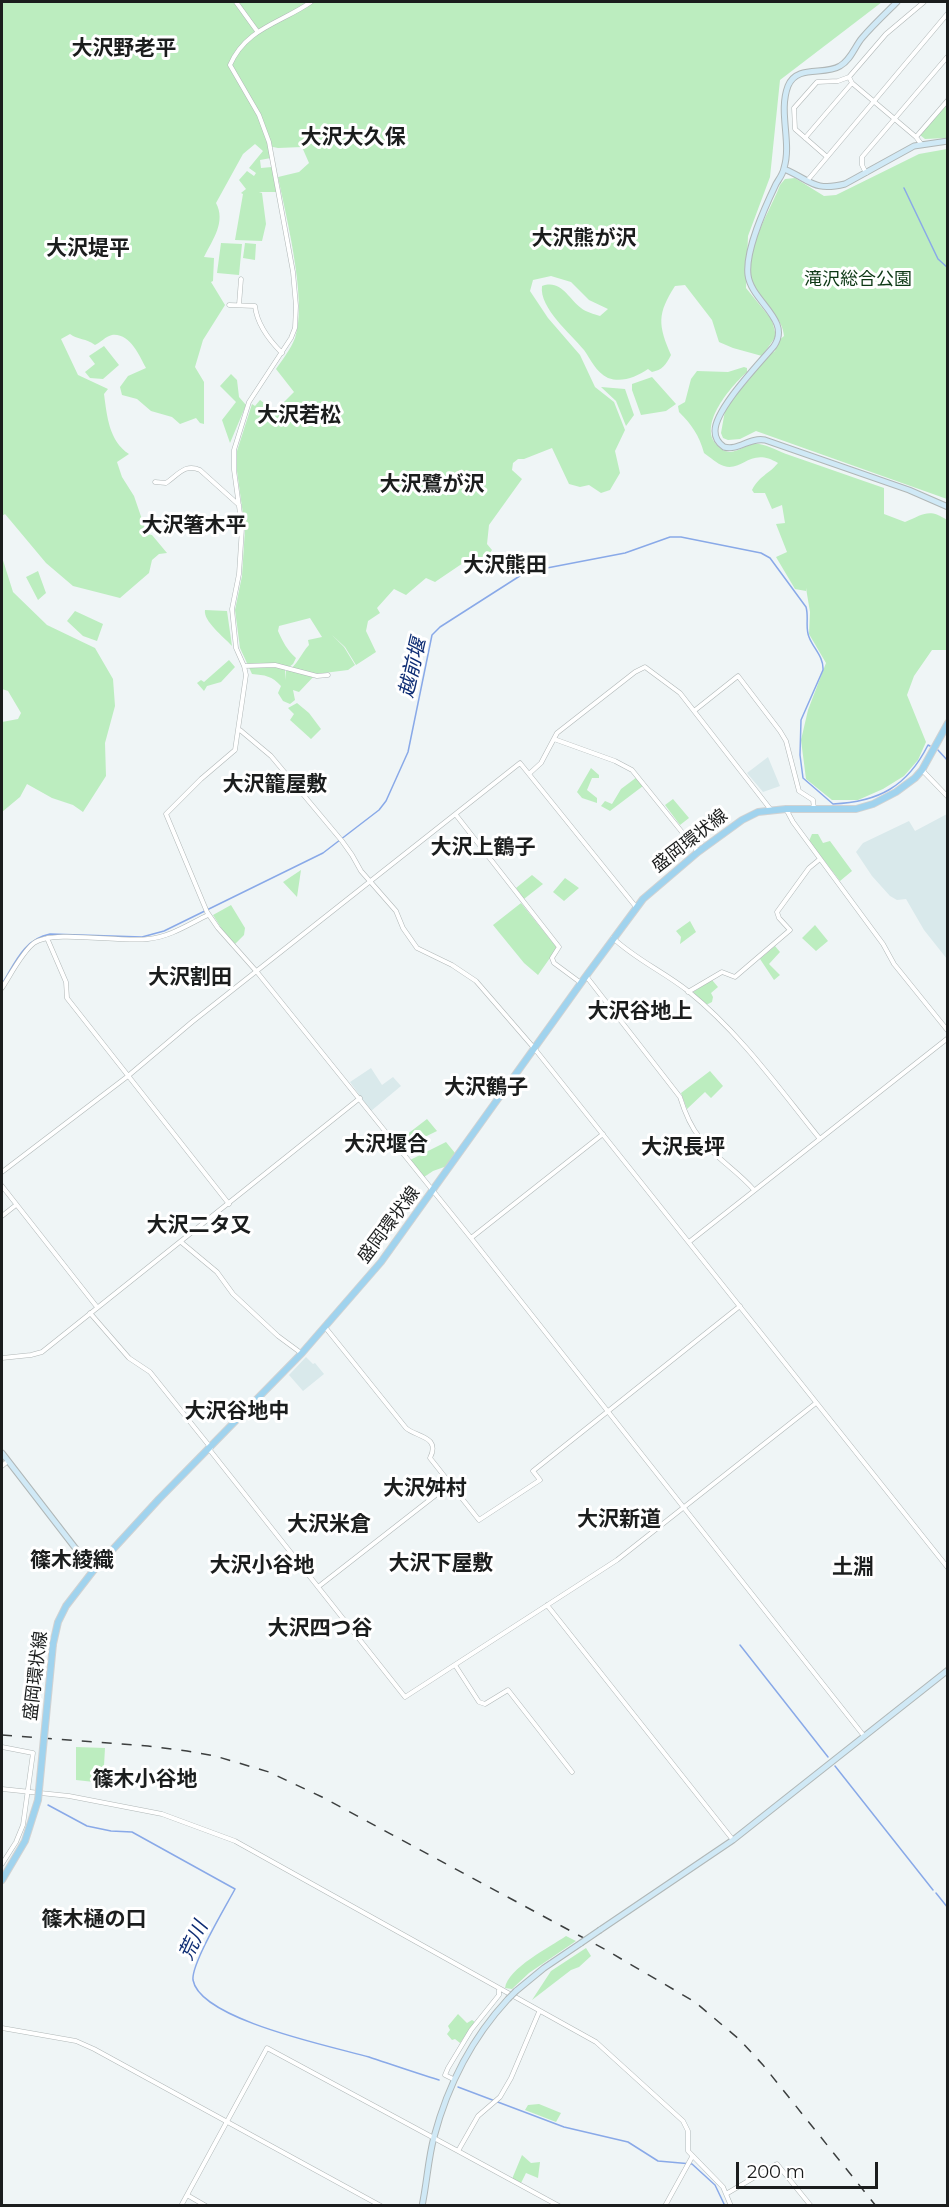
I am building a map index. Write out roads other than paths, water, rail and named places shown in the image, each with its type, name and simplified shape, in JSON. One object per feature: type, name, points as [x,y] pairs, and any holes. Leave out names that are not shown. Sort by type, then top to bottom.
[{"type":"main road","name":"盛岡環状線","points":[[2,1880],[25,1841],[38,1800],[53,1644],[58,1622],[66,1606],[93,1570],[159,1498],[210,1449],[302,1353],[381,1262],[613,938],[636,907],[654,889],[698,852],[742,820],[758,812],[786,809],[856,809],[873,804],[907,784],[922,770],[948,723]]},
{"type":"street","points":[[236,2],[257,31]]},
{"type":"street","points":[[311,2],[257,31],[247,40],[230,65],[266,130],[293,272],[295,328],[282,353],[249,402],[234,450],[234,470],[242,528],[239,574],[232,609],[236,648],[246,675],[240,730],[235,750],[201,778],[166,814],[207,912],[233,947],[257,972],[360,1098],[864,1736]]},
{"type":"street","points":[[897,2],[861,39],[845,63],[831,70],[808,71],[795,76],[788,85],[784,169],[756,235],[748,272],[750,285],[774,317],[780,336],[726,405],[718,417],[715,430],[716,439],[723,447],[740,446],[750,440],[765,440],[909,490],[948,507]]},
{"type":"street","points":[[826,156],[794,128],[794,108],[817,82],[838,81],[849,77],[886,34],[924,2]]},
{"type":"street","points":[[807,181],[873,100],[946,19],[948,13]]},
{"type":"street","points":[[866,172],[861,165],[862,158],[948,56]]},
{"type":"street","points":[[849,77],[852,83],[916,137],[922,145]]},
{"type":"street","points":[[805,138],[852,83]]},
{"type":"street","points":[[916,137],[948,100]]},
{"type":"street","points":[[784,169],[816,186],[835,187],[845,184],[890,158],[922,145],[948,141]]},
{"type":"street","points":[[239,305],[241,279]]},
{"type":"street","points":[[229,305],[255,306],[256,318],[282,353]]},
{"type":"street","points":[[155,482],[166,483],[181,471],[194,467],[240,506]]},
{"type":"street","points":[[244,666],[276,665],[316,676],[328,675]]},
{"type":"street","points":[[530,773],[542,763],[556,733],[635,672],[645,667],[680,693],[771,810]]},
{"type":"street","points":[[694,711],[738,676],[786,741],[799,791],[813,800],[814,809]]},
{"type":"street","points":[[240,730],[271,756],[340,840],[371,883],[396,911],[403,928],[417,948],[452,965],[476,981],[534,1048],[948,1568]]},
{"type":"street","points":[[554,739],[615,761],[632,770],[698,852]]},
{"type":"street","points":[[2,1172],[128,1076],[192,1022],[371,883],[520,763],[636,907]]},
{"type":"street","points":[[922,770],[948,797]]},
{"type":"street","points":[[786,809],[793,822],[883,944],[894,964],[948,1031]]},
{"type":"street","points":[[456,815],[559,947],[552,958],[554,963],[581,983]]},
{"type":"street","points":[[688,992],[722,972],[735,977],[790,930],[779,918],[777,912],[808,868],[820,859]]},
{"type":"street","points":[[2,988],[32,944],[47,938],[129,941],[152,939],[168,935],[207,912]]},
{"type":"street","points":[[47,938],[66,982],[67,998],[229,1204]]},
{"type":"street","points":[[613,938],[625,949],[688,992],[741,1040],[820,1139]]},
{"type":"street","points":[[586,976],[680,1097],[685,1114],[698,1137],[741,1175],[754,1190]]},
{"type":"street","points":[[689,1243],[948,1038]]},
{"type":"street","points":[[2,1358],[37,1354],[360,1098]]},
{"type":"street","points":[[471,1238],[603,1134]]},
{"type":"street","points":[[2,1186],[97,1307]]},
{"type":"street","points":[[2,1216],[16,1205]]},
{"type":"street","points":[[181,1242],[217,1272],[233,1294],[278,1336],[302,1353]]},
{"type":"street","points":[[325,1327],[406,1428],[424,1436],[431,1443],[433,1448],[430,1458],[479,1520],[540,1480],[533,1471],[740,1306]]},
{"type":"street","points":[[90,1313],[129,1358],[150,1372],[405,1697],[617,1560],[816,1403]]},
{"type":"street","points":[[2,1453],[93,1570]]},
{"type":"street","points":[[2,1466],[8,1461]]},
{"type":"street","points":[[318,1587],[450,1484]]},
{"type":"street","points":[[547,1605],[733,1840]]},
{"type":"street","points":[[454,1665],[479,1702],[485,1704],[508,1690],[572,1772]]},
{"type":"street","points":[[422,2205],[434,2138],[453,2079],[479,2034],[508,1999],[544,1968],[733,1840],[948,1670]]},
{"type":"street","points":[[2,1747],[33,1753],[23,1825],[16,1842],[2,1864]]},
{"type":"street","points":[[2,1789],[28,1791],[162,1814],[235,1840],[596,2042],[678,2115],[686,2126],[690,2160],[723,2187],[731,2205]]},
{"type":"street","points":[[453,2079],[446,2075],[448,2068],[471,2030],[499,1995],[498,1989]]},
{"type":"street","points":[[458,2151],[478,2116],[497,2100],[511,2078],[539,2012]]},
{"type":"street","points":[[2,2028],[76,2041],[94,2049],[381,2205]]},
{"type":"street","points":[[181,2205],[267,2048],[559,2205]]},
{"type":"street","points":[[664,2205],[690,2160]]},
{"type":"street","points":[[726,2194],[777,2164],[811,2205]]},
{"type":"street","points":[[187,2195],[206,2205]]},
{"type":"waterway","points":[[904,188],[938,259],[948,268]]},
{"type":"waterway","name":"越前堰","points":[[2,984],[21,953],[33,941],[41,937],[50,934],[142,937],[164,931],[323,853],[379,810],[386,801],[408,752],[432,635],[440,627],[526,572],[625,553],[670,537],[681,537],[761,553],[770,558],[806,607],[808,634],[823,665],[823,670],[801,720],[800,755],[803,778],[833,804],[864,800],[890,790],[901,782],[920,760],[928,745],[930,746]]},
{"type":"waterway","name":"越前堰","points":[[937,749],[948,761]]},
{"type":"waterway","points":[[740,1645],[828,1757]]},
{"type":"waterway","points":[[835,1766],[933,1890]]},
{"type":"waterway","name":"荒川","points":[[48,1805],[87,1826],[132,1832],[235,1889],[197,1961],[194,1972],[193,1980],[201,1994],[219,2008],[270,2030],[369,2057],[439,2080]]},
{"type":"waterway","points":[[936,1893],[948,1908]]},
{"type":"waterway","name":"荒川","points":[[458,2087],[564,2127],[628,2142],[658,2161],[692,2164],[715,2185],[725,2206]]},
{"type":"railway","points":[[2,1735],[187,1751],[215,1756],[269,1772],[322,1797],[606,1950],[695,2002],[740,2040],[763,2065],[876,2206]]},
{"type":"district","name":"大沢野老平","points":[[124,49]]},
{"type":"district","name":"大沢大久保","points":[[353,138]]},
{"type":"district","name":"大沢熊が沢","points":[[584,239]]},
{"type":"district","name":"大沢堤平","points":[[88,249]]},
{"type":"district","name":"大沢若松","points":[[299,416]]},
{"type":"district","name":"大沢鷺が沢","points":[[432,485]]},
{"type":"district","name":"大沢箸木平","points":[[194,526]]},
{"type":"district","name":"大沢熊田","points":[[505,566]]},
{"type":"district","name":"大沢籠屋敷","points":[[275,785]]},
{"type":"district","name":"大沢上鶴子","points":[[483,848]]},
{"type":"district","name":"大沢割田","points":[[190,978]]},
{"type":"district","name":"大沢谷地上","points":[[640,1012]]},
{"type":"district","name":"大沢鶴子","points":[[486,1088]]},
{"type":"district","name":"大沢堰合","points":[[386,1145]]},
{"type":"district","name":"大沢長坪","points":[[683,1148]]},
{"type":"district","name":"大沢二タ又","points":[[199,1226]]},
{"type":"district","name":"大沢谷地中","points":[[237,1412]]},
{"type":"district","name":"大沢舛村","points":[[425,1489]]},
{"type":"district","name":"大沢新道","points":[[619,1520]]},
{"type":"district","name":"大沢米倉","points":[[329,1525]]},
{"type":"district","name":"篠木綾織","points":[[72,1561]]},
{"type":"district","name":"大沢下屋敷","points":[[441,1564]]},
{"type":"district","name":"大沢小谷地","points":[[262,1566]]},
{"type":"district","name":"土淵","points":[[853,1568]]},
{"type":"district","name":"大沢四つ谷","points":[[320,1629]]},
{"type":"district","name":"篠木小谷地","points":[[145,1780]]},
{"type":"district","name":"篠木樋の口","points":[[94,1920]]},
{"type":"park label","name":"滝沢総合公園","points":[[858,280]]}]
